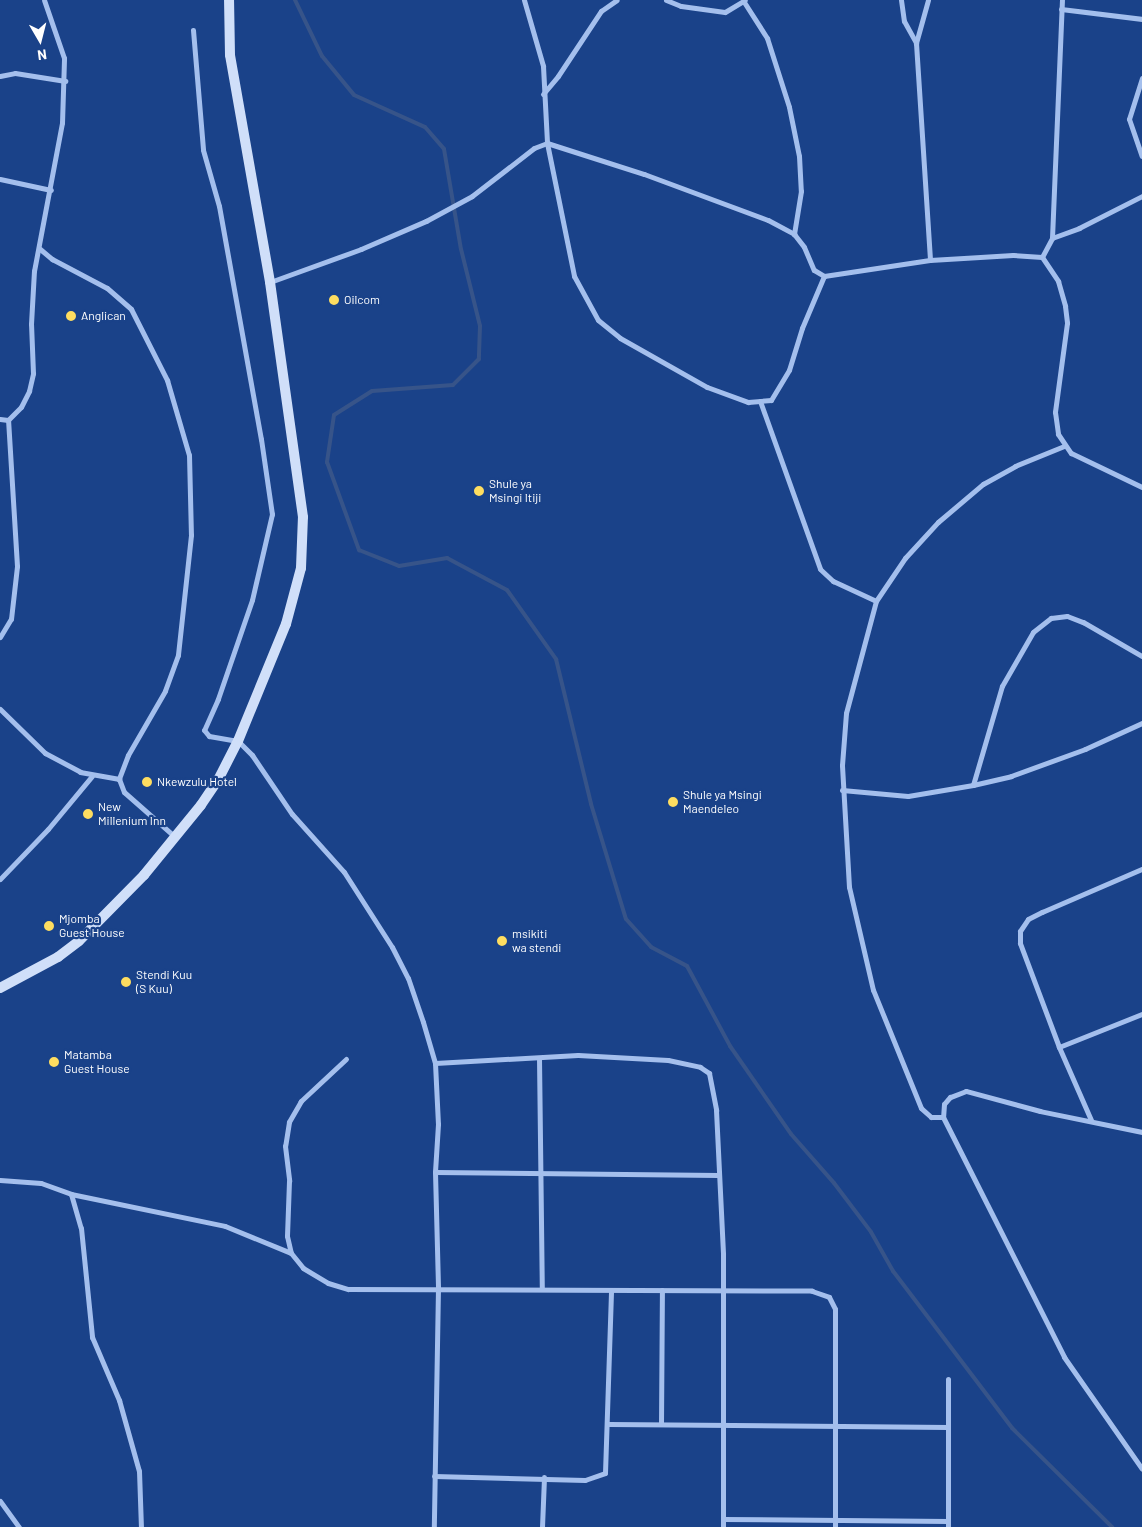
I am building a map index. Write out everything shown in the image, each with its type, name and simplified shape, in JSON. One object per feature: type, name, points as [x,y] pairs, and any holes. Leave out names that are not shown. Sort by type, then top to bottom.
[{"type":"main road","points":[[0,988],[50,961],[79,941],[116,906],[175,837],[218,780],[238,740],[286,624],[301,568],[303,517],[270,282],[230,55],[229,0]]},
{"type":"street","points":[[0,420],[8,420],[21,407],[33,373],[32,300],[34,270],[40,249],[60,147],[65,81],[58,33],[44,0]]},
{"type":"street","points":[[524,0],[544,66],[543,94],[547,143],[574,276],[585,302],[598,320],[620,338],[675,371],[732,397],[760,401],[771,400],[779,392],[824,276]]},
{"type":"street","points":[[543,94],[601,11],[617,0]]},
{"type":"street","points":[[666,0],[681,6],[725,12],[745,1],[767,38],[789,107],[799,156],[801,191],[794,234]]},
{"type":"street","points":[[901,0],[906,26],[916,43]]},
{"type":"street","points":[[928,0],[916,43],[930,260]]},
{"type":"street","points":[[1042,257],[1052,238],[1062,0]]},
{"type":"street","points":[[1061,9],[1142,18]]},
{"type":"street","points":[[193,30],[203,150],[220,214],[271,506],[252,600],[218,699],[204,730],[209,736],[238,740],[262,768],[292,814],[344,872],[381,926],[408,978],[435,1064],[438,1124],[435,1172],[438,1288],[434,1527]]},
{"type":"street","points":[[0,76],[15,72],[65,81]]},
{"type":"street","points":[[1142,78],[1129,119],[1142,156]]},
{"type":"street","points":[[270,282],[361,250],[426,221],[472,196],[534,148],[547,143],[644,174],[768,220],[794,234],[804,247],[814,270],[824,276],[930,260],[1013,255],[1042,257]]},
{"type":"street","points":[[0,179],[51,190]]},
{"type":"street","points":[[1052,238],[1079,228],[1142,196]]},
{"type":"street","points":[[40,249],[52,259],[107,288],[131,309],[167,380],[189,455],[191,535],[178,655],[164,691],[128,755],[119,779],[124,792],[175,837]]},
{"type":"street","points":[[1042,257],[1058,281],[1065,306],[1067,324],[1054,412],[1058,434],[1064,446],[1142,487]]},
{"type":"street","points":[[760,401],[820,568],[833,581],[876,601]]},
{"type":"street","points":[[0,637],[11,619],[17,566],[8,420]]},
{"type":"street","points":[[943,1117],[932,1116],[921,1108],[873,990],[848,887],[842,790],[846,713],[876,601],[906,558],[960,501],[1015,466],[1064,446]]},
{"type":"street","points":[[973,785],[1002,686],[1033,632],[1051,618],[1067,616],[1083,622],[1142,656]]},
{"type":"street","points":[[0,709],[45,753],[92,776],[119,779]]},
{"type":"street","points":[[842,790],[908,796],[973,785],[1011,776],[1085,749],[1142,722]]},
{"type":"street","points":[[0,879],[12,870],[92,776]]},
{"type":"street","points":[[1091,1120],[1059,1048],[1020,943],[1020,931],[1028,919],[1142,869]]},
{"type":"street","points":[[1059,1048],[1142,1014]]},
{"type":"street","points":[[435,1064],[578,1055],[668,1060],[700,1067],[709,1073],[714,1084],[718,1175],[723,1527]]},
{"type":"street","points":[[538,1058],[542,1289]]},
{"type":"street","points":[[291,1253],[287,1236],[289,1181],[286,1146],[289,1122],[301,1101],[346,1059]]},
{"type":"street","points":[[1142,1132],[1040,1111],[966,1091],[950,1097],[944,1104],[943,1117],[1064,1357],[1142,1469]]},
{"type":"street","points":[[435,1172],[718,1175]]},
{"type":"street","points":[[0,1180],[41,1183],[72,1194],[225,1226],[291,1253],[311,1273],[328,1283],[348,1289],[812,1291],[829,1297],[834,1309],[835,1524]]},
{"type":"street","points":[[72,1194],[81,1228],[92,1337],[119,1400],[139,1471],[141,1527]]},
{"type":"street","points":[[434,1476],[544,1477],[585,1480],[602,1476],[607,1469],[611,1290]]},
{"type":"street","points":[[661,1424],[662,1290]]},
{"type":"street","points":[[724,1519],[835,1524],[948,1524],[948,1379]]},
{"type":"street","points":[[609,1424],[948,1427]]},
{"type":"street","points":[[542,1527],[544,1477]]},
{"type":"street","points":[[0,1501],[19,1527]]},
{"type":"waterway","points":[[295,0],[322,56],[354,95],[425,127],[444,149],[461,249],[480,326],[479,359],[453,385],[372,391],[334,415],[327,462],[359,550],[399,566],[447,558],[507,590],[556,659],[591,804],[626,919],[651,947],[687,966],[730,1046],[791,1134],[834,1183],[871,1232],[893,1271],[1012,1428],[1112,1527]]},
{"type":"place","name":"Oilcom","points":[[334,300]]},
{"type":"place","name":"Anglican","points":[[71,316]]},
{"type":"place","name":"Shule ya Msingi Itiji","points":[[479,491]]},
{"type":"place","name":"Nkewzulu Hotel","points":[[147,782]]},
{"type":"place","name":"Shule ya Msingi Maendeleo","points":[[673,802]]},
{"type":"place","name":"New Millenium Inn","points":[[88,814]]},
{"type":"place","name":"Mjomba Guest House","points":[[49,926]]},
{"type":"place","name":"msikiti wa stendi","points":[[502,941]]},
{"type":"place","name":"Stendi Kuu (S Kuu)","points":[[126,982]]},
{"type":"place","name":"Matamba Guest House","points":[[54,1062]]}]
